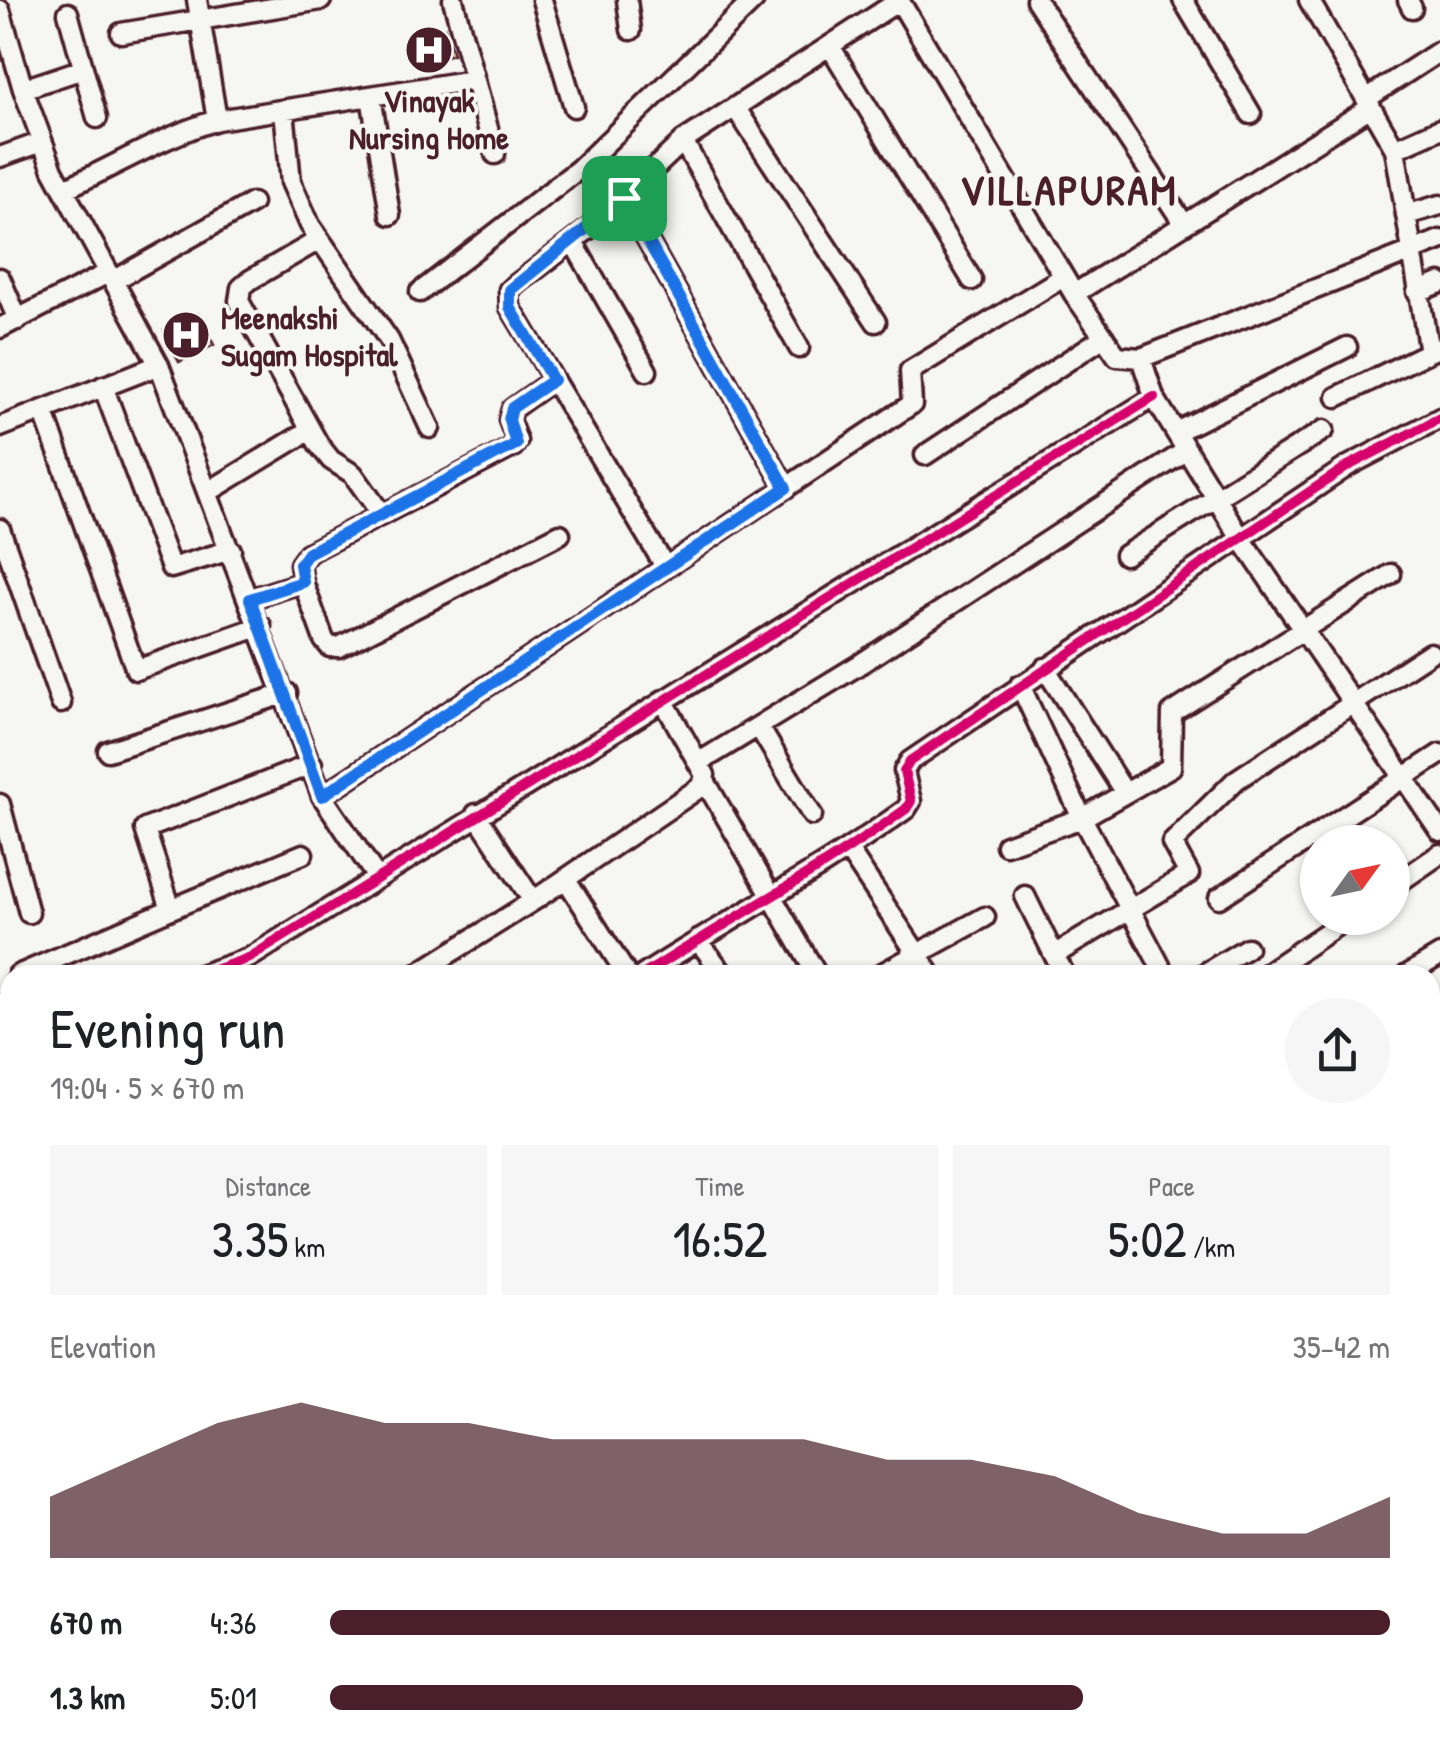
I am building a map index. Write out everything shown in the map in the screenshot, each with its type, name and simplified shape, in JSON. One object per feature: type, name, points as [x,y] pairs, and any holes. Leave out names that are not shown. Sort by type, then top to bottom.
[{"type":"street","points":[[121,34],[198,8],[321,0]]},
{"type":"street","points":[[542,0],[574,107]]},
{"type":"street","points":[[626,0],[631,30]]},
{"type":"street","points":[[420,292],[579,169],[754,0]]},
{"type":"street","points":[[666,568],[508,298],[516,283],[573,242],[683,141],[899,0],[1063,277],[1116,356],[1141,358],[1440,240]]},
{"type":"street","points":[[1036,0],[1184,224]]},
{"type":"street","points":[[1183,0],[1252,114]]},
{"type":"street","points":[[1308,0],[1395,150],[1417,292],[1434,350],[1337,397]]},
{"type":"street","points":[[457,1],[473,80],[495,154]]},
{"type":"street","points":[[198,8],[217,120]]},
{"type":"street","points":[[0,10],[7,62],[64,189],[159,365],[287,693],[322,796],[376,876]]},
{"type":"street","points":[[68,13],[96,118]]},
{"type":"street","points":[[830,46],[972,280]]},
{"type":"street","points":[[1074,294],[1368,103],[1440,51]]},
{"type":"street","points":[[22,89],[83,69]]},
{"type":"street","points":[[64,189],[134,158],[172,133],[217,120],[473,80]]},
{"type":"street","points":[[371,96],[390,215]]},
{"type":"street","points":[[736,107],[876,322]]},
{"type":"street","points":[[284,110],[290,182],[319,240],[388,340],[430,428]]},
{"type":"street","points":[[1395,150],[1440,130]]},
{"type":"street","points":[[683,141],[799,348]]},
{"type":"street","points":[[0,157],[42,142]]},
{"type":"street","points":[[624,198],[786,488]]},
{"type":"street","points":[[0,328],[111,277],[252,203]]},
{"type":"street","points":[[1406,215],[1440,205]]},
{"type":"street","points":[[319,240],[250,280],[239,294],[242,312],[310,430],[331,460],[354,474],[382,515]]},
{"type":"street","points":[[573,242],[647,371]]},
{"type":"street","points":[[322,796],[912,404],[910,371],[1063,277]]},
{"type":"street","points":[[0,278],[18,320]]},
{"type":"street","points":[[1417,292],[1440,283]]},
{"type":"street","points":[[925,456],[1104,337]]},
{"type":"street","points":[[1176,432],[1347,346]]},
{"type":"street","points":[[1141,358],[1154,397],[1216,498],[1440,832]]},
{"type":"street","points":[[0,427],[159,365]]},
{"type":"street","points":[[553,380],[512,408],[509,420],[517,442],[513,447],[302,557],[303,582],[324,640],[330,647],[340,647],[560,534]]},
{"type":"street","points":[[104,386],[170,568],[231,550]]},
{"type":"street","points":[[228,965],[248,958],[1154,397]]},
{"type":"street","points":[[43,410],[136,670],[261,626]]},
{"type":"street","points":[[659,965],[849,850],[910,805],[904,771],[910,761],[1348,466],[1440,418]]},
{"type":"street","points":[[208,492],[310,430]]},
{"type":"street","points":[[1125,555],[1324,430]]},
{"type":"street","points":[[430,965],[698,790],[702,772],[759,727],[1188,450]]},
{"type":"street","points":[[0,529],[61,704]]},
{"type":"street","points":[[1006,845],[1082,818],[1171,767],[1172,713],[1391,574]]},
{"type":"street","points":[[250,599],[303,582]]},
{"type":"street","points":[[1054,954],[1132,911],[1188,874],[1172,844],[1236,780],[1430,653]]},
{"type":"street","points":[[1045,668],[1126,793]]},
{"type":"street","points":[[1020,685],[1082,818],[1160,965]]},
{"type":"street","points":[[108,751],[287,693]]},
{"type":"street","points":[[662,700],[811,965]]},
{"type":"street","points":[[759,727],[812,815]]},
{"type":"street","points":[[1218,898],[1440,754]]},
{"type":"street","points":[[171,909],[145,829],[312,764]]},
{"type":"street","points":[[0,804],[29,913]]},
{"type":"street","points":[[476,814],[533,901]]},
{"type":"street","points":[[849,850],[924,965]]},
{"type":"street","points":[[41,965],[303,854]]},
{"type":"street","points":[[1410,875],[1440,854]]},
{"type":"street","points":[[566,878],[621,965]]},
{"type":"street","points":[[1025,896],[1060,965]]},
{"type":"street","points":[[900,965],[986,917]]},
{"type":"street","points":[[1279,965],[1323,935]]},
{"type":"street","points":[[698,940],[717,965]]},
{"type":"street","points":[[1219,965],[1248,948]]},
{"type":"building","points":[[445,28],[453,54],[421,64],[413,38]]},
{"type":"building","points":[[198,314],[214,345],[179,362],[164,330]]},
{"type":"cycle path","points":[[229,965],[249,958],[1154,397]]},
{"type":"cycle path","points":[[659,965],[809,874],[906,809],[911,801],[904,771],[910,761],[1348,466],[1440,418]]},
{"type":"place","name":"Vinayak Nursing Home","points":[[429,50]]},
{"type":"place","name":"Meenakshi Sugam Hospital","points":[[186,335]]},
{"type":"district","name":"VILLAPURAM","points":[[1069,189]]},
{"type":"route","points":[[624,198],[786,488],[322,796],[250,599],[303,582],[300,564],[308,553],[516,444],[509,420],[512,408],[553,380],[510,307],[510,290],[624,198]]}]
